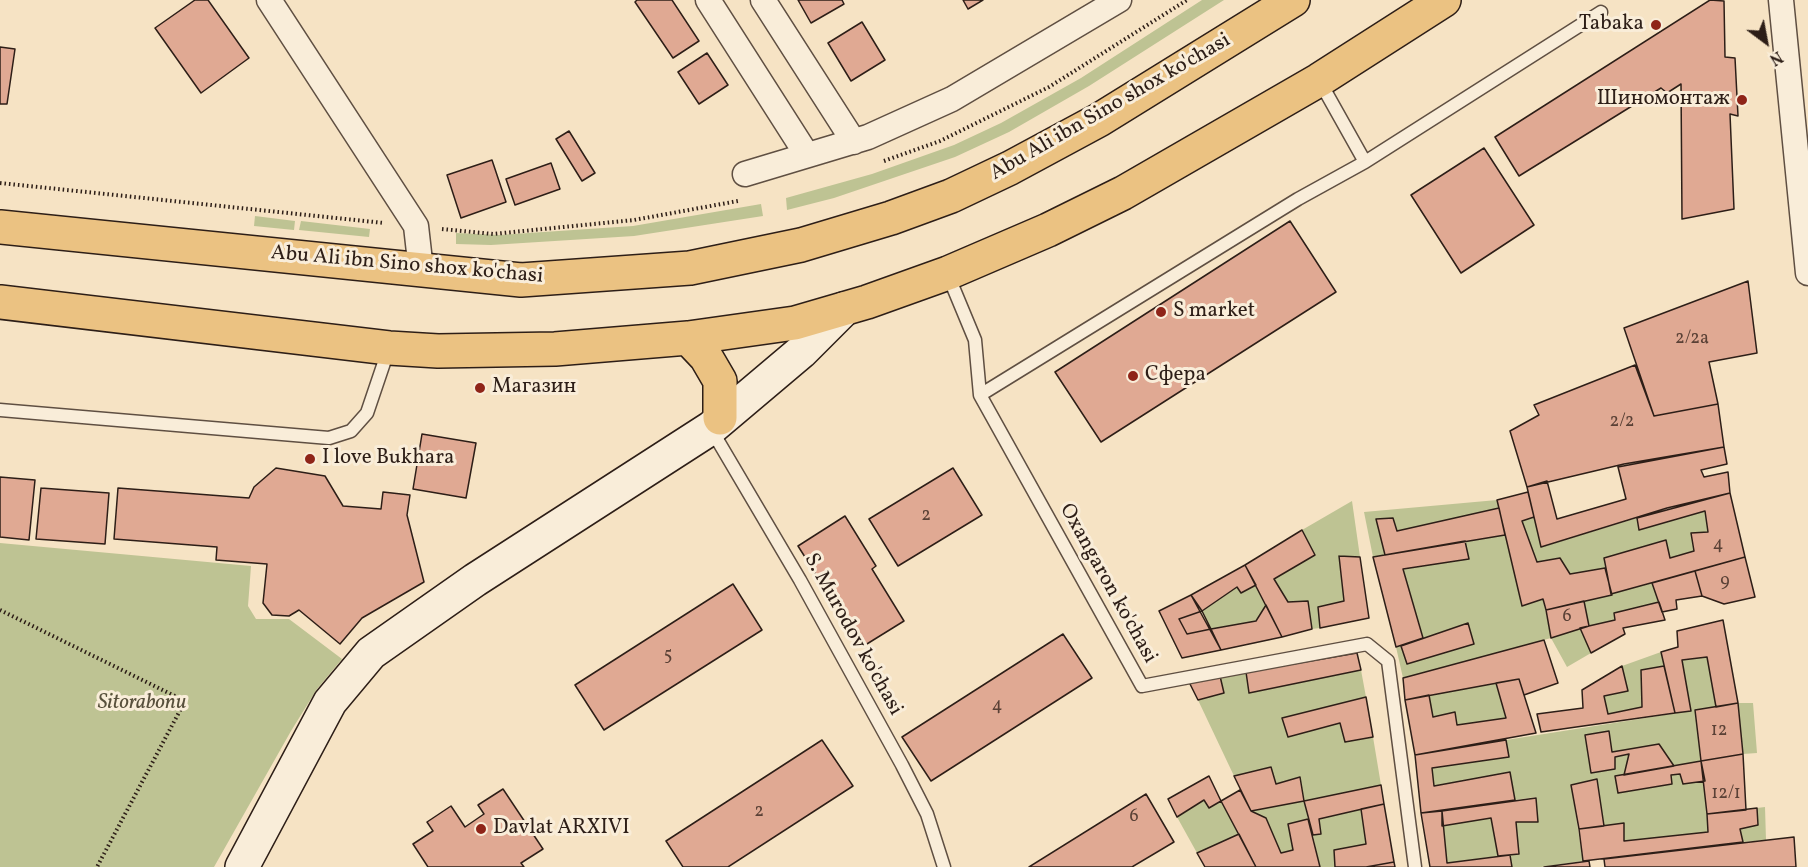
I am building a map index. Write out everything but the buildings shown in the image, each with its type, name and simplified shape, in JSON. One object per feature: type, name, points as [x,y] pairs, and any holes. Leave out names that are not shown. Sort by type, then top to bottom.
[{"type":"main road","name":"Abu Ali ibn Sino shox ko'chasi","points":[[0,227],[521,280],[690,268],[801,245],[891,218],[951,196],[1010,168],[1177,74],[1293,0]]},
{"type":"main road","points":[[0,302],[389,348],[438,351],[555,349],[688,338],[795,323],[844,309],[948,273],[1017,244],[1123,193],[1319,80],[1444,0]]},
{"type":"main road","points":[[242,867],[330,702],[371,653],[475,580],[715,423],[801,352],[844,309]]},
{"type":"main road","points":[[688,338],[706,357],[720,381],[715,423]]},
{"type":"street","points":[[269,0],[416,226],[421,270]]},
{"type":"street","points":[[708,0],[807,155]]},
{"type":"street","points":[[764,0],[854,142]]},
{"type":"street","points":[[745,174],[854,142],[952,99],[1119,0]]},
{"type":"street","points":[[1781,0],[1808,273]]},
{"type":"lane","points":[[980,395],[1298,199],[1365,162],[1601,12]]},
{"type":"lane","points":[[1319,80],[1365,162]]},
{"type":"lane","name":"Oxangaron ko'chasi","points":[[948,273],[975,340],[980,395],[1142,686],[1367,644],[1388,661],[1416,867]]},
{"type":"lane","points":[[0,410],[329,438],[351,431],[367,413],[389,348]]},
{"type":"lane","name":"S. Murodov ko'chasi","points":[[715,423],[902,765],[927,814],[944,867]]},
{"type":"path","points":[[880,163],[940,141],[1048,87],[1187,0]]},
{"type":"path","points":[[0,183],[493,234],[634,220],[746,199]]},
{"type":"path","points":[[0,610],[185,701],[97,867]]},
{"type":"green space","points":[[1202,0],[1224,0],[1089,86],[1009,132],[955,157],[834,198],[787,210],[786,198],[872,174],[954,145],[1001,123],[1081,78]]},
{"type":"green space","points":[[761,204],[763,216],[634,236],[491,245],[456,244],[456,233],[499,235],[633,226]]},
{"type":"green space","points":[[255,216],[295,221],[294,230],[254,226]]},
{"type":"green space","points":[[301,221],[370,229],[369,237],[299,230]]},
{"type":"green space","points":[[1497,500],[1499,508],[1397,531],[1393,518],[1376,519],[1385,555],[1373,557],[1364,512]]},
{"type":"green space","points":[[1352,501],[1360,557],[1339,556],[1344,601],[1318,607],[1320,628],[1312,629],[1308,602],[1288,602],[1274,579],[1315,555],[1302,530]]},
{"type":"green space","points":[[1705,511],[1708,532],[1694,551],[1670,558],[1665,540],[1604,558],[1605,568],[1570,574],[1560,558],[1537,562],[1522,521],[1534,517],[1542,547],[1637,518],[1639,530]]},
{"type":"green space","points":[[1505,535],[1522,605],[1543,599],[1551,638],[1403,678],[1396,647],[1401,646],[1407,664],[1474,644],[1467,624],[1423,638],[1403,569],[1469,559],[1465,541]]},
{"type":"green space","name":"Sitorabonu","points":[[0,543],[251,566],[248,606],[256,619],[289,619],[342,659],[317,689],[291,731],[214,867],[0,867]]},
{"type":"green space","points":[[1652,583],[1659,602],[1614,613],[1615,620],[1589,626],[1584,601]]},
{"type":"green space","points":[[1256,585],[1266,605],[1256,621],[1211,629],[1202,611],[1237,587],[1241,593]]},
{"type":"green space","points":[[1580,628],[1591,653],[1567,667],[1551,638]]},
{"type":"green space","points":[[1661,652],[1664,666],[1641,670],[1642,707],[1608,714],[1604,696],[1627,691],[1622,666]]},
{"type":"green space","points":[[1707,657],[1716,707],[1695,710],[1701,761],[1674,766],[1659,744],[1612,752],[1608,731],[1585,736],[1591,773],[1615,757],[1629,754],[1624,775],[1615,776],[1618,793],[1672,784],[1671,775],[1680,774],[1683,784],[1705,781],[1708,832],[1624,841],[1624,824],[1604,826],[1597,780],[1571,785],[1583,861],[1541,867],[1512,867],[1510,855],[1519,854],[1516,822],[1538,821],[1536,797],[1515,800],[1510,772],[1434,786],[1432,768],[1508,757],[1506,740],[1690,711],[1682,660]]},
{"type":"green space","points":[[1361,670],[1366,697],[1282,718],[1288,737],[1340,723],[1345,742],[1373,737],[1381,785],[1304,801],[1308,819],[1288,824],[1293,850],[1281,853],[1251,811],[1303,801],[1299,777],[1276,784],[1270,767],[1234,776],[1198,700],[1224,693],[1220,676],[1246,672],[1250,693]]},
{"type":"green space","points":[[1496,683],[1506,718],[1457,725],[1433,717],[1429,695]]},
{"type":"green space","points":[[1738,703],[1753,703],[1757,753],[1743,754]]},
{"type":"green space","points":[[1204,800],[1209,808],[1221,801],[1239,834],[1197,853],[1177,817]]},
{"type":"green space","points":[[1765,807],[1766,840],[1743,842],[1740,829],[1758,825],[1757,808]]},
{"type":"green space","points":[[1361,809],[1366,844],[1334,850],[1335,867],[1320,867],[1313,835],[1321,833],[1319,819]]},
{"type":"green space","points":[[1491,818],[1498,856],[1447,863],[1442,826]]},
{"type":"place","name":"Tabaka","points":[[1656,25]]},
{"type":"place","name":"Шиномонтаж","points":[[1742,100]]},
{"type":"place","name":"S market","points":[[1161,312]]},
{"type":"place","name":"Сфера","points":[[1133,376]]},
{"type":"place","name":"Магазин","points":[[480,388]]},
{"type":"place","name":"I love Bukhara","points":[[310,459]]},
{"type":"place","name":"Davlat ARXIVI","points":[[481,829]]}]
